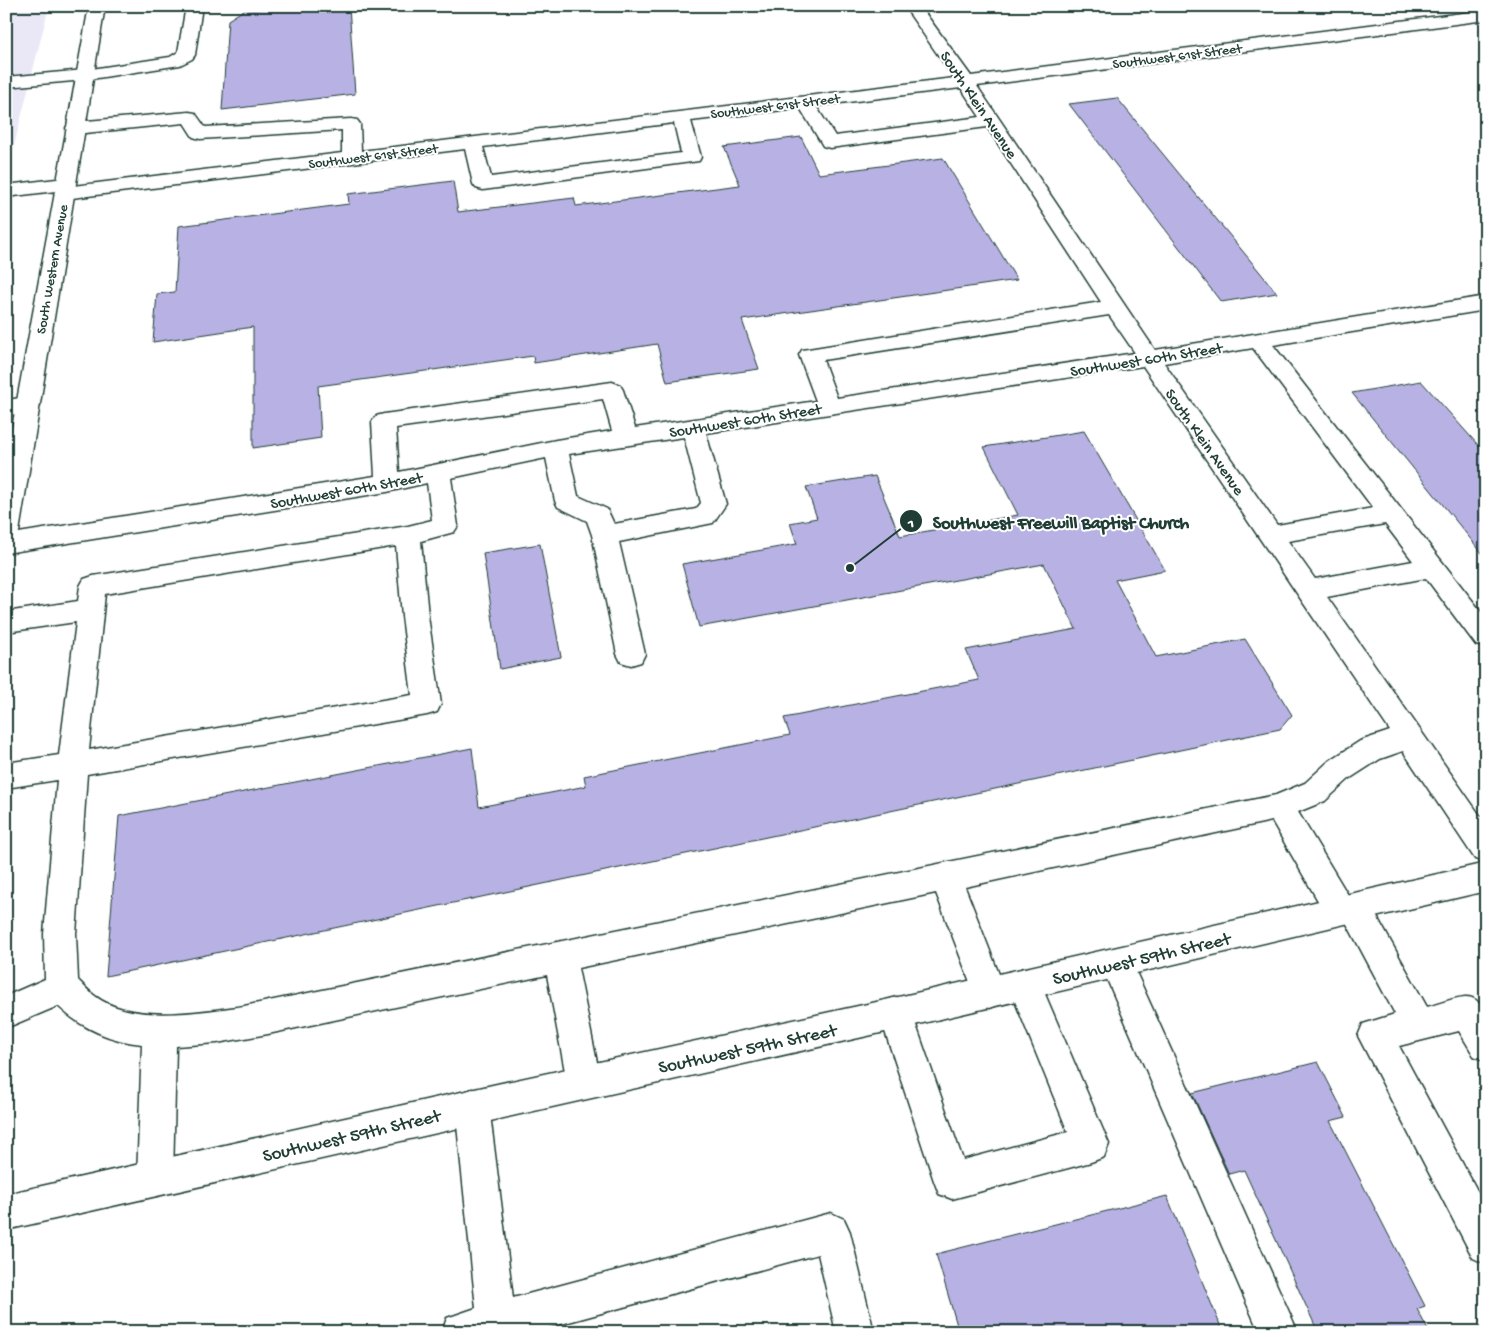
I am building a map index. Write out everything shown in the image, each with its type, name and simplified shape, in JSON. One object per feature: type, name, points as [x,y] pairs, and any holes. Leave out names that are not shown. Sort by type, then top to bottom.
[{"type":"street","name":"South Western Avenue","points":[[6,532],[17,406],[64,188],[97,6]]},
{"type":"street","points":[[6,82],[85,75],[174,61],[186,56],[194,6]]},
{"type":"street","name":"South Klein Avenue","points":[[912,6],[966,82],[1149,358],[1486,849]]},
{"type":"street","name":"Southwest 61st Street","points":[[6,191],[64,188],[352,158],[1486,16]]},
{"type":"street","points":[[805,102],[830,142],[992,121]]},
{"type":"street","points":[[75,128],[189,116],[200,133],[351,124],[352,158]]},
{"type":"street","points":[[473,143],[483,184],[692,157],[680,117]]},
{"type":"street","name":"Southwest 60th Street","points":[[6,544],[387,483],[556,448],[1149,358],[1486,303]]},
{"type":"street","points":[[829,406],[810,356],[1115,307]]},
{"type":"street","points":[[1258,340],[1486,638]]},
{"type":"street","points":[[387,483],[384,422],[612,390],[626,438]]},
{"type":"street","points":[[604,535],[704,517],[714,504],[693,428]]},
{"type":"street","points":[[556,448],[567,502],[598,515],[631,654]]},
{"type":"street","points":[[438,473],[445,526],[408,534],[93,586],[73,763],[59,948],[63,988],[84,1009],[114,1023],[159,1030],[214,1028],[250,1022],[1279,807],[1315,792],[1339,770],[1370,750],[1409,737]]},
{"type":"street","points":[[1271,535],[1390,514]]},
{"type":"street","points":[[6,776],[73,763],[427,704],[415,616],[408,534]]},
{"type":"street","points":[[1309,590],[1432,567]]},
{"type":"street","points":[[6,622],[91,609]]},
{"type":"street","points":[[1279,807],[1347,909],[1419,1025]]},
{"type":"street","points":[[946,876],[990,992]]},
{"type":"street","name":"Southwest 59th Street","points":[[6,1212],[472,1106],[990,992],[1486,877]]},
{"type":"street","points":[[560,957],[584,1082]]},
{"type":"street","points":[[1116,963],[1279,1332]]},
{"type":"street","points":[[896,1013],[952,1180],[1092,1144],[1024,984]]},
{"type":"street","points":[[6,1012],[63,988]]},
{"type":"street","points":[[1486,1044],[1467,1013],[1375,1036],[1486,1245]]},
{"type":"street","points":[[155,1178],[159,1030]]},
{"type":"street","points":[[472,1106],[496,1322]]},
{"type":"street","points":[[461,1332],[831,1232],[855,1332]]},
{"type":"shaded area","points":[[6,6],[49,6],[6,178]]},
{"type":"building","points":[[289,6],[349,6],[355,94],[222,110],[228,20],[247,8],[253,10]]},
{"type":"building","points":[[1117,98],[1277,293],[1221,302],[1069,104]]},
{"type":"building","points":[[801,137],[819,174],[943,158],[1017,280],[742,320],[759,369],[667,382],[657,344],[534,363],[533,356],[318,386],[321,438],[253,448],[253,327],[153,342],[157,294],[175,292],[179,226],[349,204],[348,194],[453,181],[458,212],[574,198],[576,206],[740,185],[724,147]]},
{"type":"building","points":[[1421,381],[1486,454],[1486,558],[1352,393]]},
{"type":"building","points":[[1084,431],[1165,570],[1115,580],[1156,657],[1245,639],[1292,715],[1280,729],[106,976],[119,816],[472,748],[479,807],[586,786],[584,776],[790,735],[784,718],[979,680],[966,650],[1076,629],[1044,564],[699,627],[682,564],[797,544],[790,523],[817,518],[806,487],[875,476],[900,536],[1018,515],[984,447]]},
{"type":"building","points":[[540,544],[561,657],[500,669],[483,553]]},
{"type":"building","points":[[1318,1062],[1346,1117],[1330,1121],[1425,1306],[1417,1309],[1429,1332],[1318,1332],[1244,1170],[1229,1174],[1192,1093]]},
{"type":"building","points":[[1167,1196],[1223,1332],[959,1332],[936,1254]]},
{"type":"place","name":"Southwest Freewill Baptist Church","points":[[850,568]]}]
